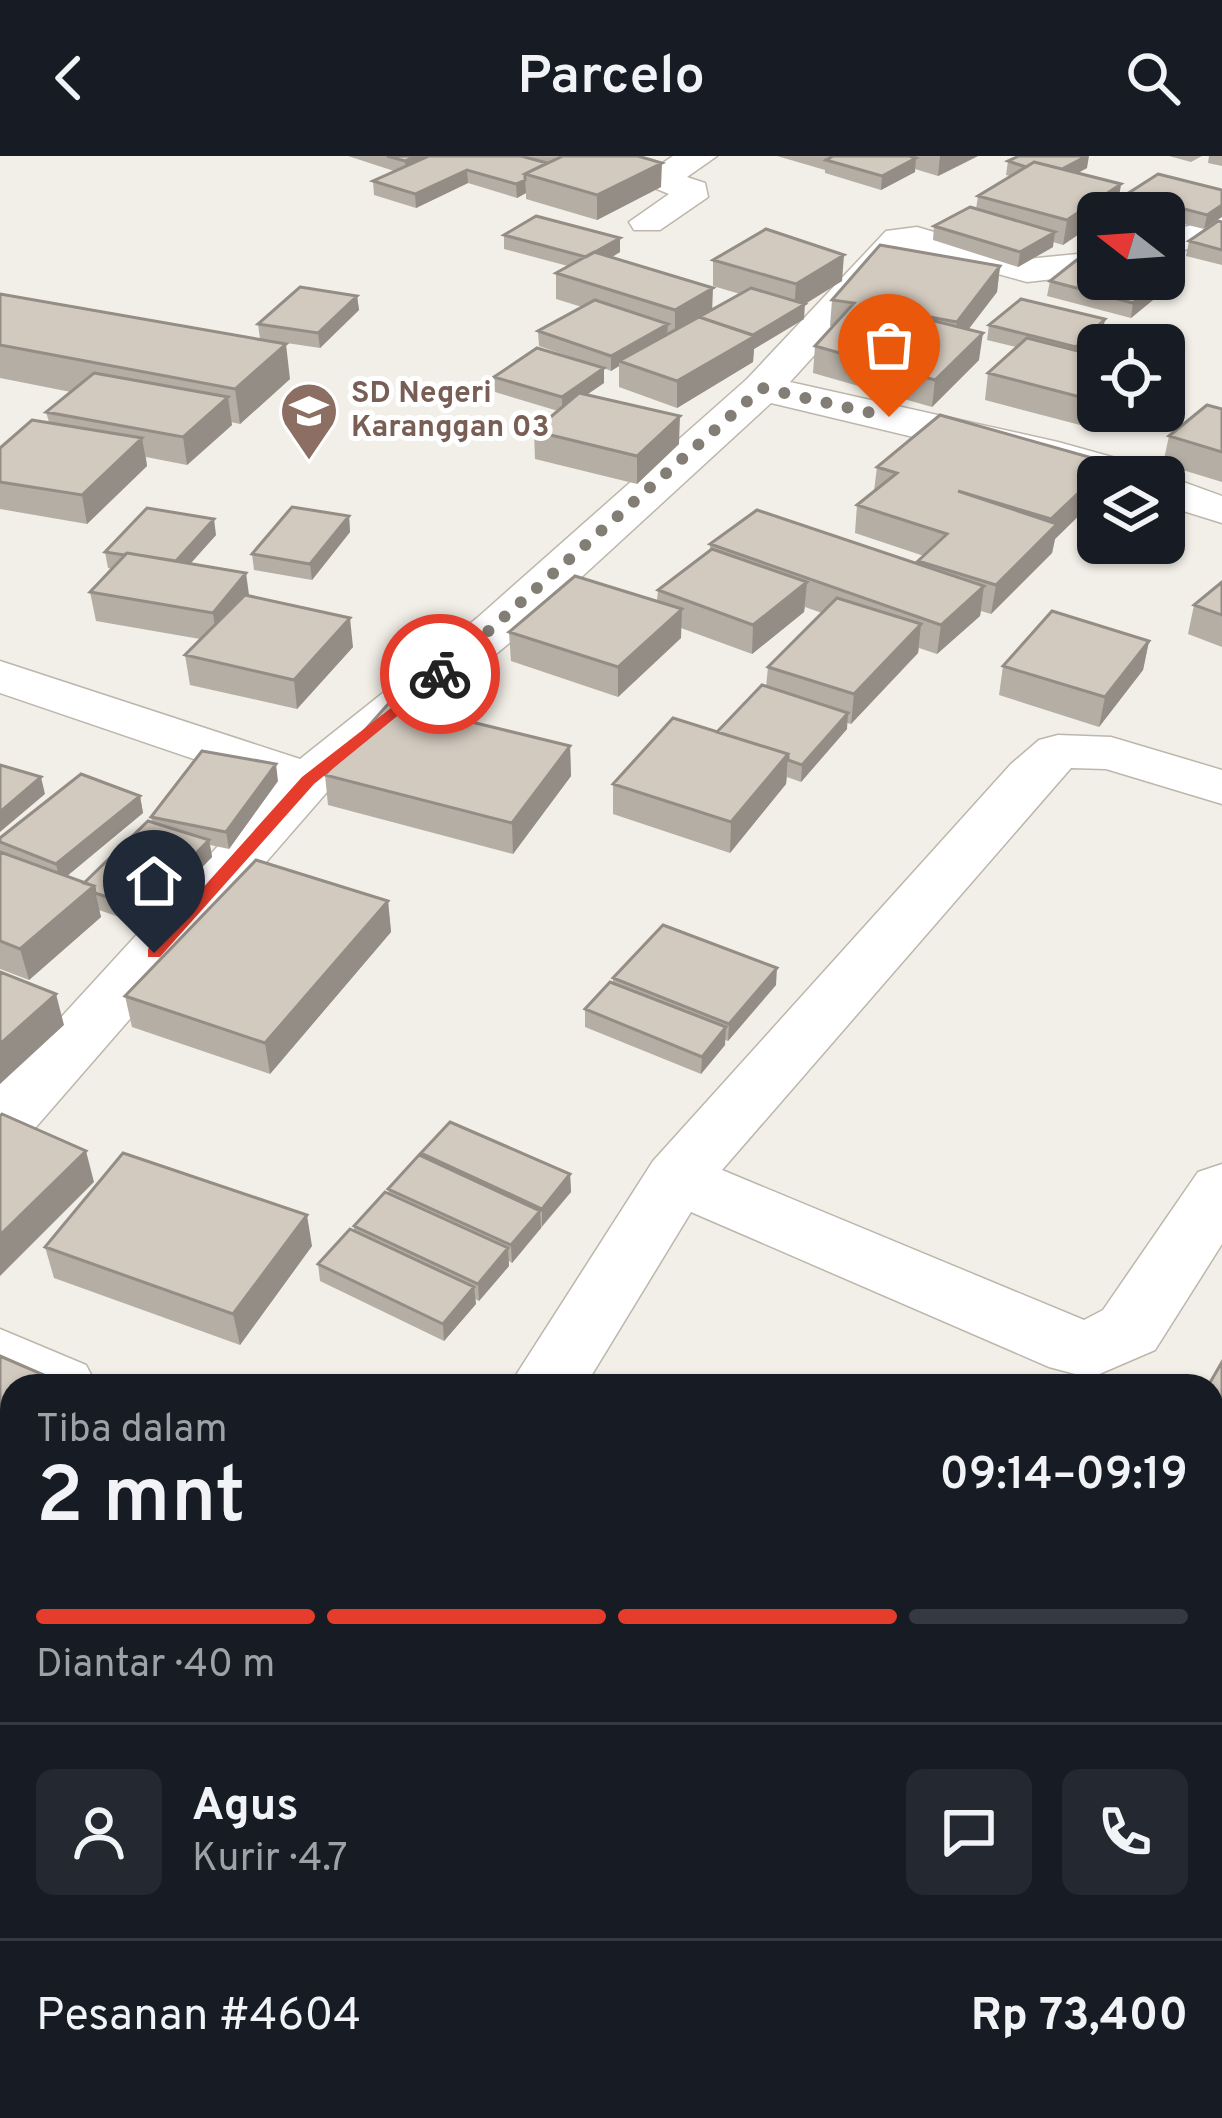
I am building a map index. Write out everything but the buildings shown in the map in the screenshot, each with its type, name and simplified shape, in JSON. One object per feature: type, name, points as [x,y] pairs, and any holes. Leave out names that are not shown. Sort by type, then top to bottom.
[{"type":"street","points":[[647,223],[690,197],[692,191],[663,175],[700,156]]},
{"type":"street","points":[[1185,238],[1222,227]]},
{"type":"street","points":[[0,1126],[308,780],[495,629],[762,388],[842,274],[906,237],[1037,274],[1077,269]]},
{"type":"street","points":[[762,388],[1077,460]]},
{"type":"street","points":[[1185,497],[1217,510]]},
{"type":"street","points":[[0,676],[308,780]]},
{"type":"street","points":[[554,1374],[677,1178],[1030,776],[1058,751],[1111,753],[1222,788]]},
{"type":"street","points":[[677,1178],[1049,1339],[1090,1350],[1129,1330],[1222,1189]]},
{"type":"street","points":[[0,1358],[34,1374]]},
{"type":"way so far","points":[[440,674],[762,388],[889,417]]},
{"type":"place","name":"SD Negeri Karanggan 03","points":[[309,462]]},
{"type":"route","points":[[154,953],[308,780],[440,674]]}]
